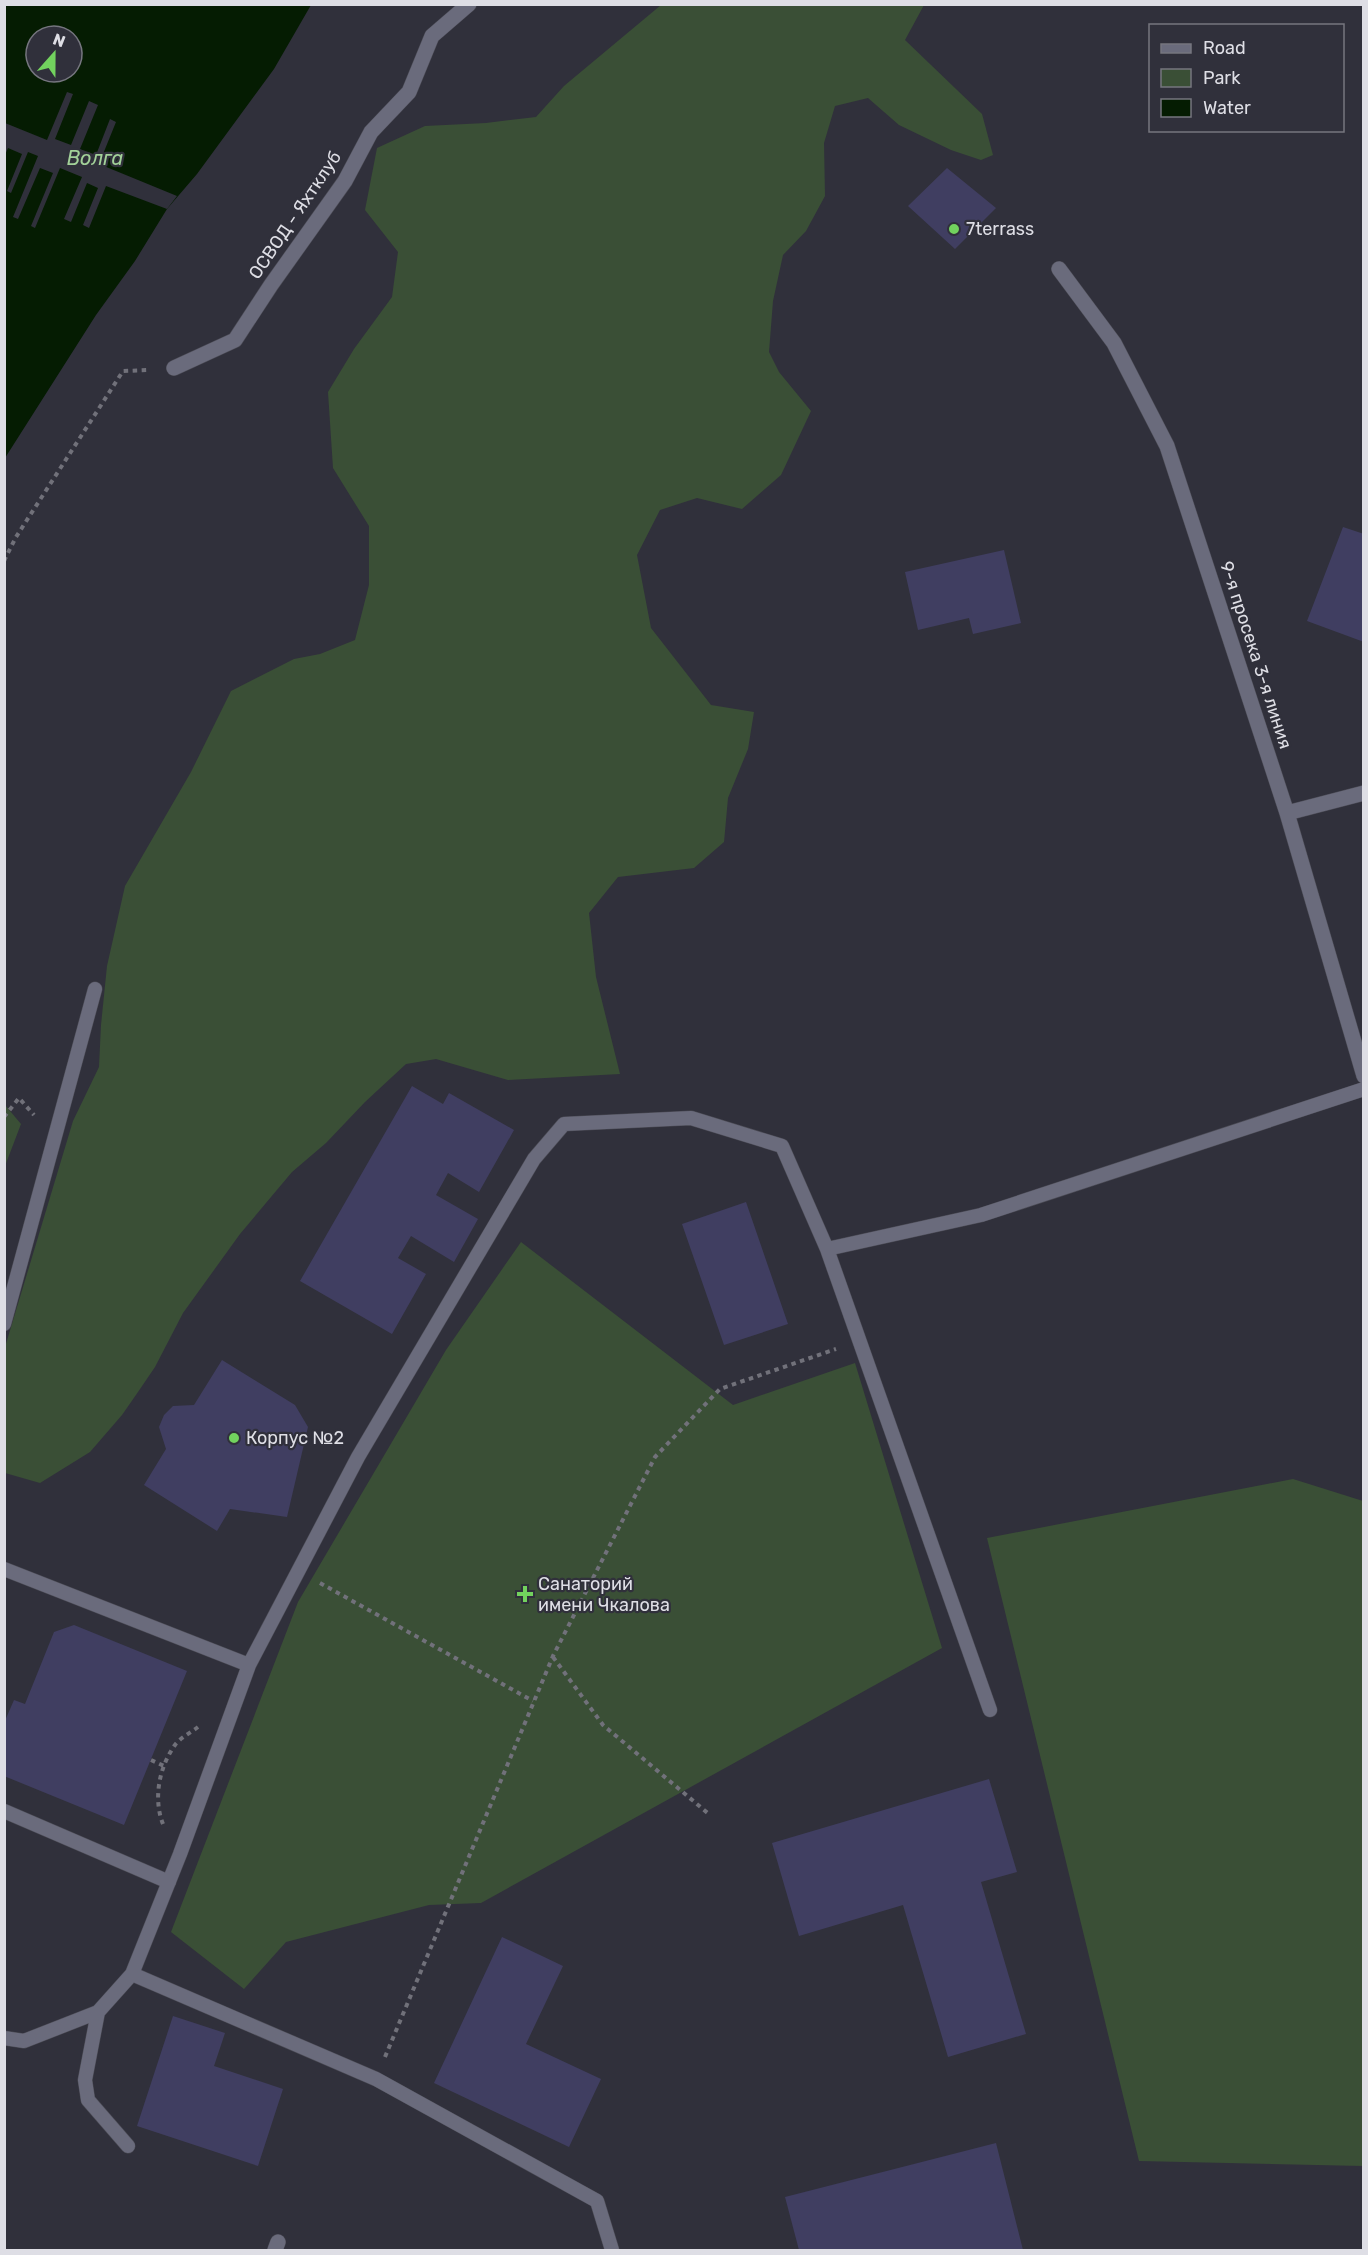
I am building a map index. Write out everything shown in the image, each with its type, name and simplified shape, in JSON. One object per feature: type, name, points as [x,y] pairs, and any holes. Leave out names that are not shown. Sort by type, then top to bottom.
[{"type":"street","name":"ОСВОД - Яхтклуб","points":[[174,368],[235,340],[345,181],[370,132],[409,92],[432,36],[469,4]]},
{"type":"street","name":"9-я просека 3-я линия","points":[[1059,270],[1114,343],[1167,446],[1287,813],[1364,1076]]},
{"type":"street","points":[[1287,813],[1364,793]]},
{"type":"lane","points":[[4,1324],[94,989]]},
{"type":"lane","points":[[827,1249],[981,1215],[1364,1089]]},
{"type":"lane","points":[[4,2038],[24,2041],[98,2012],[132,1974],[180,1854],[249,1665],[358,1457],[534,1159],[564,1124],[692,1118],[782,1146],[827,1249],[990,1710]]},
{"type":"lane","points":[[4,1569],[249,1665]]},
{"type":"lane","points":[[4,1811],[169,1882]]},
{"type":"lane","points":[[132,1974],[376,2079],[597,2201],[612,2250]]},
{"type":"lane","points":[[98,2012],[85,2080],[88,2100],[128,2146]]},
{"type":"path","points":[[4,561],[16,537],[123,371],[174,368]]},
{"type":"path","points":[[4,1118],[19,1098],[54,1137]]},
{"type":"path","points":[[376,2079],[553,1656],[655,1457],[720,1389],[860,1341]]},
{"type":"path","points":[[298,1571],[533,1701]]},
{"type":"path","points":[[553,1656],[603,1725],[710,1815]]},
{"type":"path","points":[[180,1854],[161,1822],[157,1795],[164,1766],[176,1744],[199,1726],[231,1712]]},
{"type":"path","points":[[151,1760],[164,1766]]},
{"type":"green space","points":[[661,5],[924,5],[905,40],[982,114],[993,155],[981,160],[951,150],[899,125],[868,98],[835,106],[824,143],[825,196],[806,231],[783,255],[773,301],[769,352],[779,372],[811,411],[781,475],[742,509],[697,498],[660,510],[637,555],[651,628],[711,705],[754,712],[748,749],[728,798],[724,842],[694,868],[618,877],[589,913],[596,977],[620,1074],[508,1080],[436,1059],[406,1064],[326,1143],[292,1172],[240,1234],[183,1313],[155,1367],[138,1392],[122,1415],[90,1452],[40,1483],[5,1473],[5,1347],[73,1121],[99,1067],[107,966],[125,886],[191,772],[231,691],[294,659],[320,654],[355,640],[369,585],[369,526],[333,468],[328,392],[354,349],[392,297],[398,252],[365,210],[377,148],[425,126],[486,123],[536,117],[564,86]]},
{"type":"green space","points":[[5,1105],[21,1124],[5,1166]]},
{"type":"green space","points":[[521,1242],[733,1405],[855,1363],[942,1648],[481,1903],[429,1905],[286,1942],[244,1989],[171,1932],[298,1602],[446,1350]]},
{"type":"green space","points":[[1293,1479],[1363,1501],[1363,2166],[1139,2161],[987,1538]]},
{"type":"water","name":"Волга","points":[[5,5],[311,5],[274,69],[197,174],[167,209],[135,261],[96,315],[5,458]]},
{"type":"pier","points":[[67,92],[73,94],[55,139],[71,145],[89,101],[98,105],[80,149],[96,155],[110,119],[116,122],[99,164],[177,196],[167,209],[106,186],[89,228],[83,225],[98,188],[87,183],[71,222],[64,219],[82,177],[60,168],[35,228],[31,226],[53,173],[40,168],[18,219],[13,217],[38,156],[28,152],[11,193],[7,191],[22,154],[8,148],[5,155],[5,123],[47,140]]},
{"type":"building","name":"7terrass","points":[[947,168],[996,208],[955,249],[908,206]]},
{"type":"building","points":[[1343,527],[1364,534],[1364,642],[1307,621]]},
{"type":"building","points":[[1004,550],[1021,623],[973,634],[969,618],[918,630],[905,572]]},
{"type":"building","points":[[412,1086],[443,1104],[449,1093],[514,1130],[479,1192],[448,1173],[436,1195],[478,1219],[454,1262],[411,1236],[398,1258],[426,1274],[392,1334],[300,1281]]},
{"type":"building","points":[[746,1202],[788,1324],[724,1345],[682,1224]]},
{"type":"building","name":"Корпус №2","points":[[222,1360],[295,1405],[308,1427],[287,1517],[230,1509],[217,1531],[144,1485],[166,1449],[159,1427],[164,1415],[173,1406],[194,1405]]},
{"type":"building","points":[[74,1625],[187,1671],[124,1825],[4,1776],[4,1723],[14,1700],[25,1704],[54,1632]]},
{"type":"building","points":[[989,1779],[1017,1872],[981,1882],[1026,2034],[948,2057],[903,1905],[799,1936],[772,1843]]},
{"type":"building","points":[[502,1937],[563,1966],[526,2044],[601,2079],[569,2147],[434,2083]]},
{"type":"building","points":[[173,2016],[225,2033],[214,2066],[283,2089],[258,2166],[137,2126]]},
{"type":"building","points":[[996,2143],[1023,2250],[799,2250],[785,2197]]},
{"type":"place","name":"7terrass","points":[[954,229]]},
{"type":"place","name":"Корпус №2","points":[[234,1438]]},
{"type":"place","name":"Санаторий имени Чкалова","points":[[525,1594]]}]
